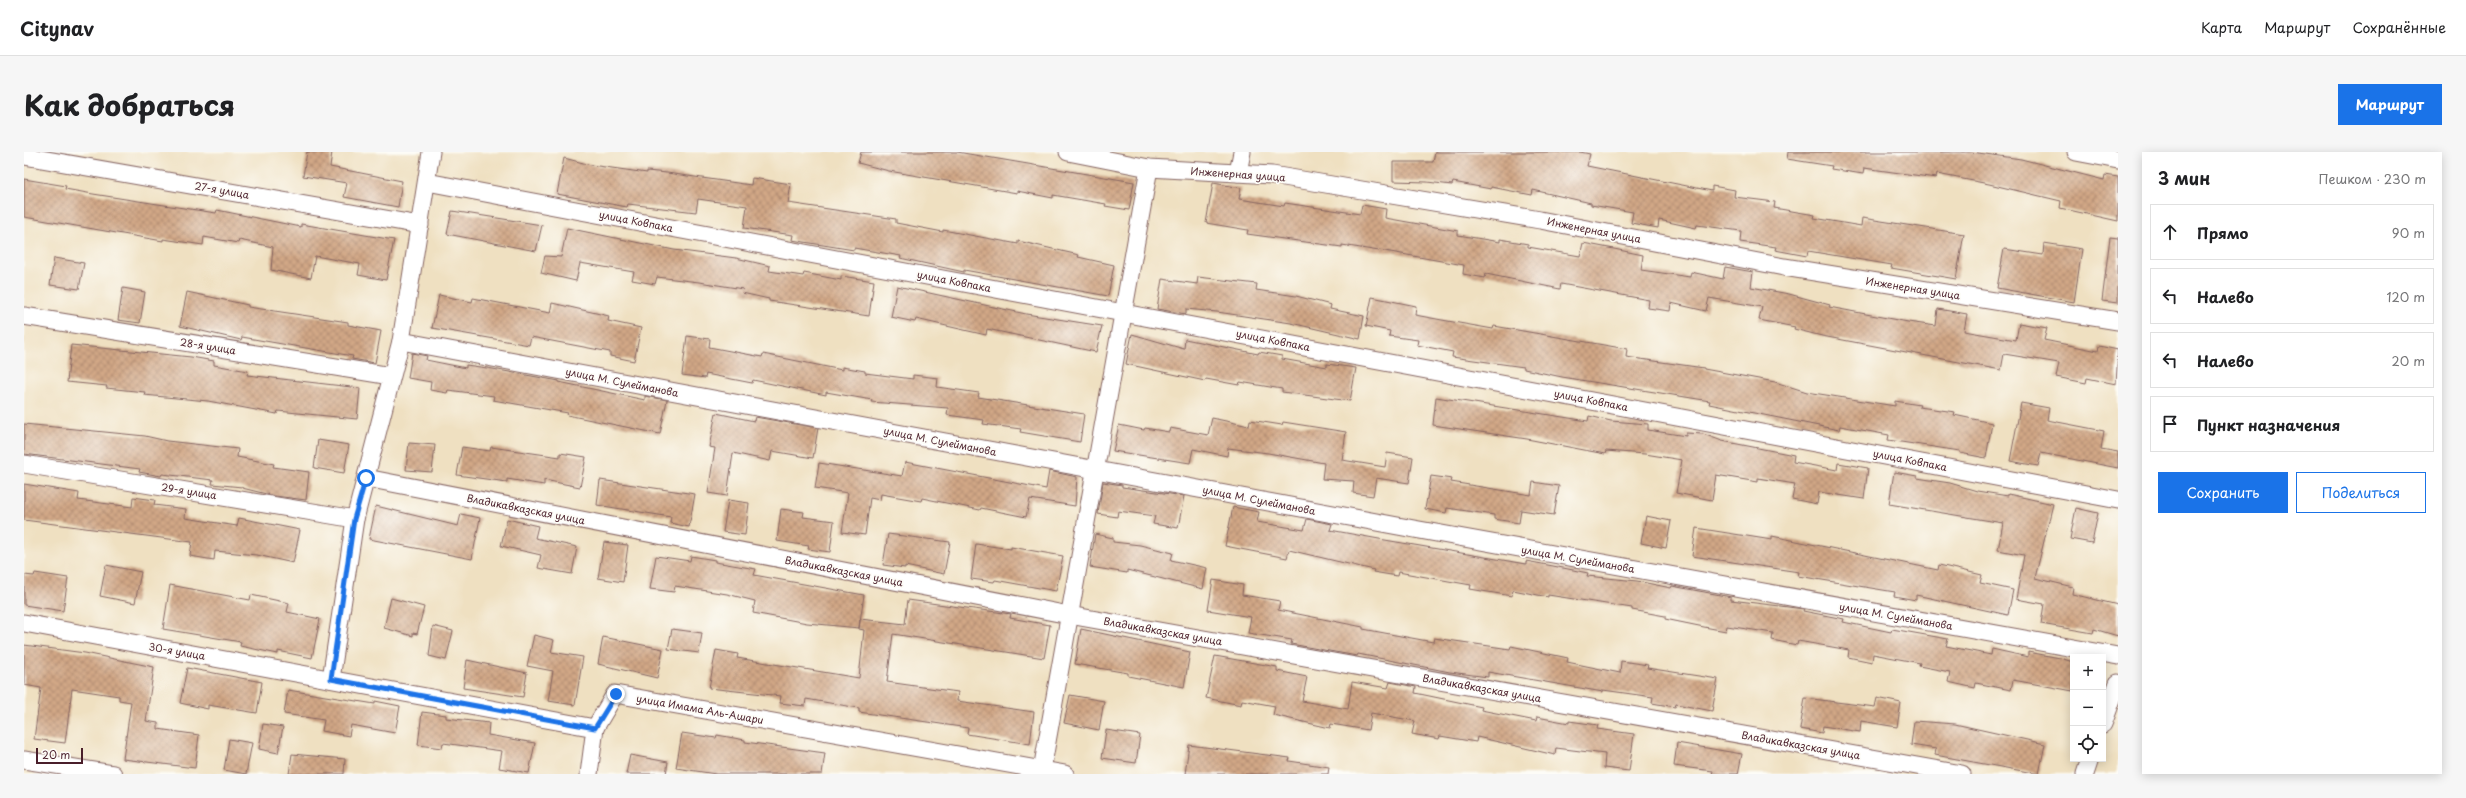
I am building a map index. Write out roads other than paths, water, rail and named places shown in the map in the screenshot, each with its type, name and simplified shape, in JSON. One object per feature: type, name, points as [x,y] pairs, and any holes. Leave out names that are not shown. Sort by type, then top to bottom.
[{"type":"street","points":[[431,152],[400,341],[366,478],[354,519],[331,679],[595,728],[589,774]]},
{"type":"street","name":"Инженерная улица","points":[[1068,152],[1149,168],[1272,175],[1500,213],[1784,267],[2118,321]]},
{"type":"street","points":[[1238,173],[1242,152]]},
{"type":"street","points":[[2076,152],[2118,160]]},
{"type":"street","name":"27-я улица","points":[[24,156],[420,224]]},
{"type":"street","points":[[1042,770],[1094,469],[1124,312],[1149,168]]},
{"type":"street","name":"улица Ковпака","points":[[427,182],[2118,500]]},
{"type":"street","name":"28-я улица","points":[[24,316],[391,376]]},
{"type":"street","name":"улица М. Сулейманова","points":[[400,341],[2118,656]]},
{"type":"street","name":"29-я улица","points":[[24,464],[354,519]]},
{"type":"street","name":"Владикавказская улица","points":[[366,478],[1069,615],[1962,774]]},
{"type":"street","name":"30-я улица","points":[[24,623],[331,679]]},
{"type":"street","points":[[2106,716],[2118,683]]},
{"type":"street","name":"улица Имама Аль-Ашари","points":[[595,728],[616,694],[1065,774]]},
{"type":"street","points":[[24,760],[113,774]]},
{"type":"street","points":[[2085,774],[2089,762]]}]
